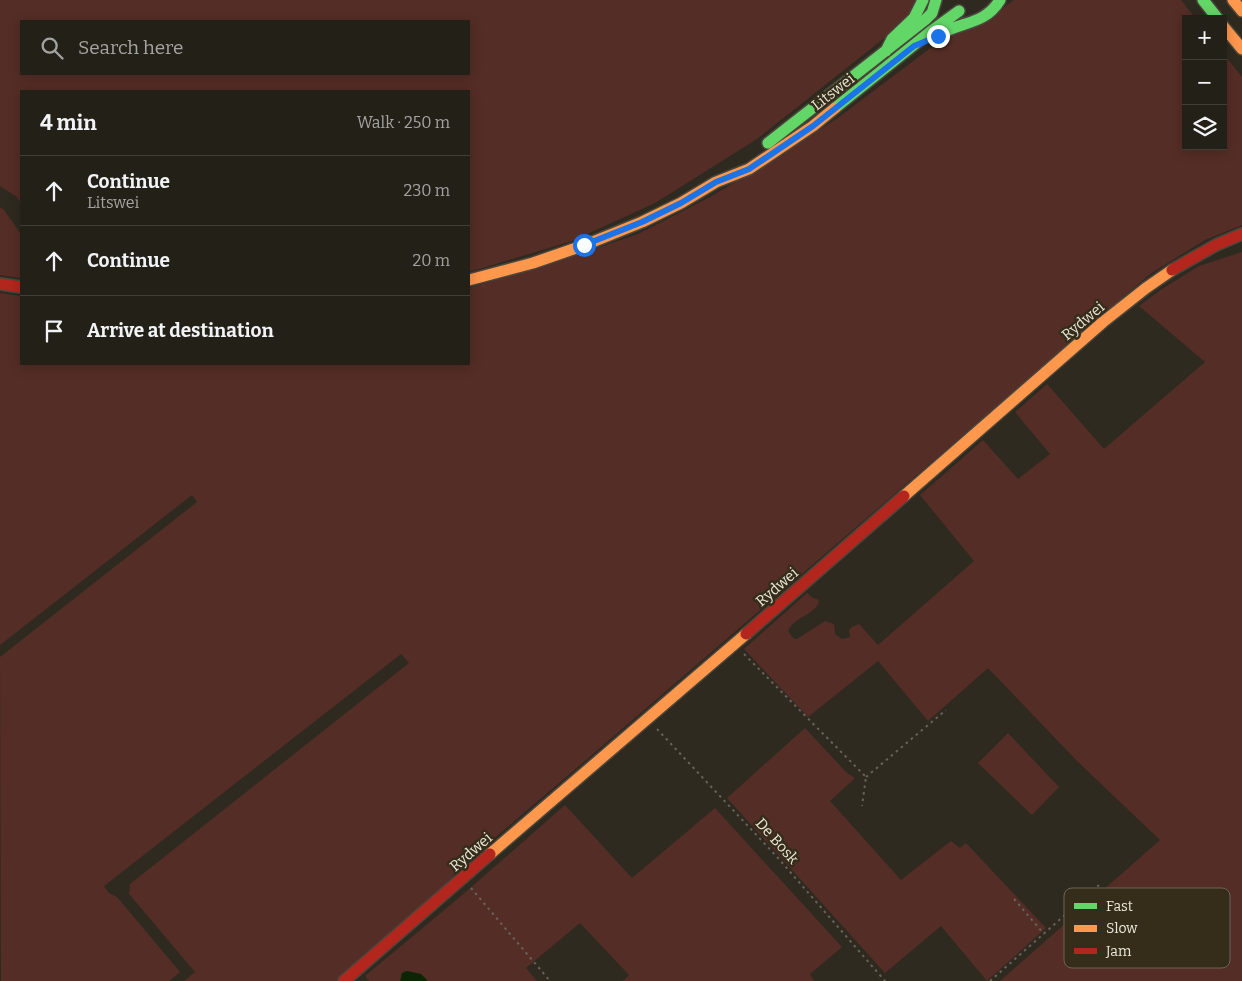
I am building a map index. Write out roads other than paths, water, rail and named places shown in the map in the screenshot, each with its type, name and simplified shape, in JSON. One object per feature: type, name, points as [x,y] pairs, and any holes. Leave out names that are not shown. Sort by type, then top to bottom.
[{"type":"main road","points":[[886,51],[892,39],[914,18],[923,0]]},
{"type":"main road","name":"Litswei","points":[[716,182],[749,169],[813,126],[914,46],[955,8],[964,13],[977,11],[983,9],[990,0]]},
{"type":"main road","points":[[914,46],[938,36],[957,25],[986,17],[992,13],[1000,0]]},
{"type":"main road","points":[[1203,0],[1215,15]]},
{"type":"main road","points":[[1235,0],[1242,5]]},
{"type":"main road","points":[[1235,0],[1242,11]]},
{"type":"main road","name":"Litswei","points":[[470,280],[533,263],[584,245],[642,222],[681,203],[716,182],[928,18],[936,1]]},
{"type":"main road","points":[[1227,31],[1242,49]]},
{"type":"main road","name":"Rydwei","points":[[344,981],[649,720],[1053,365],[1125,305],[1168,272],[1221,242],[1242,234]]},
{"type":"main road","points":[[0,284],[20,288]]}]
